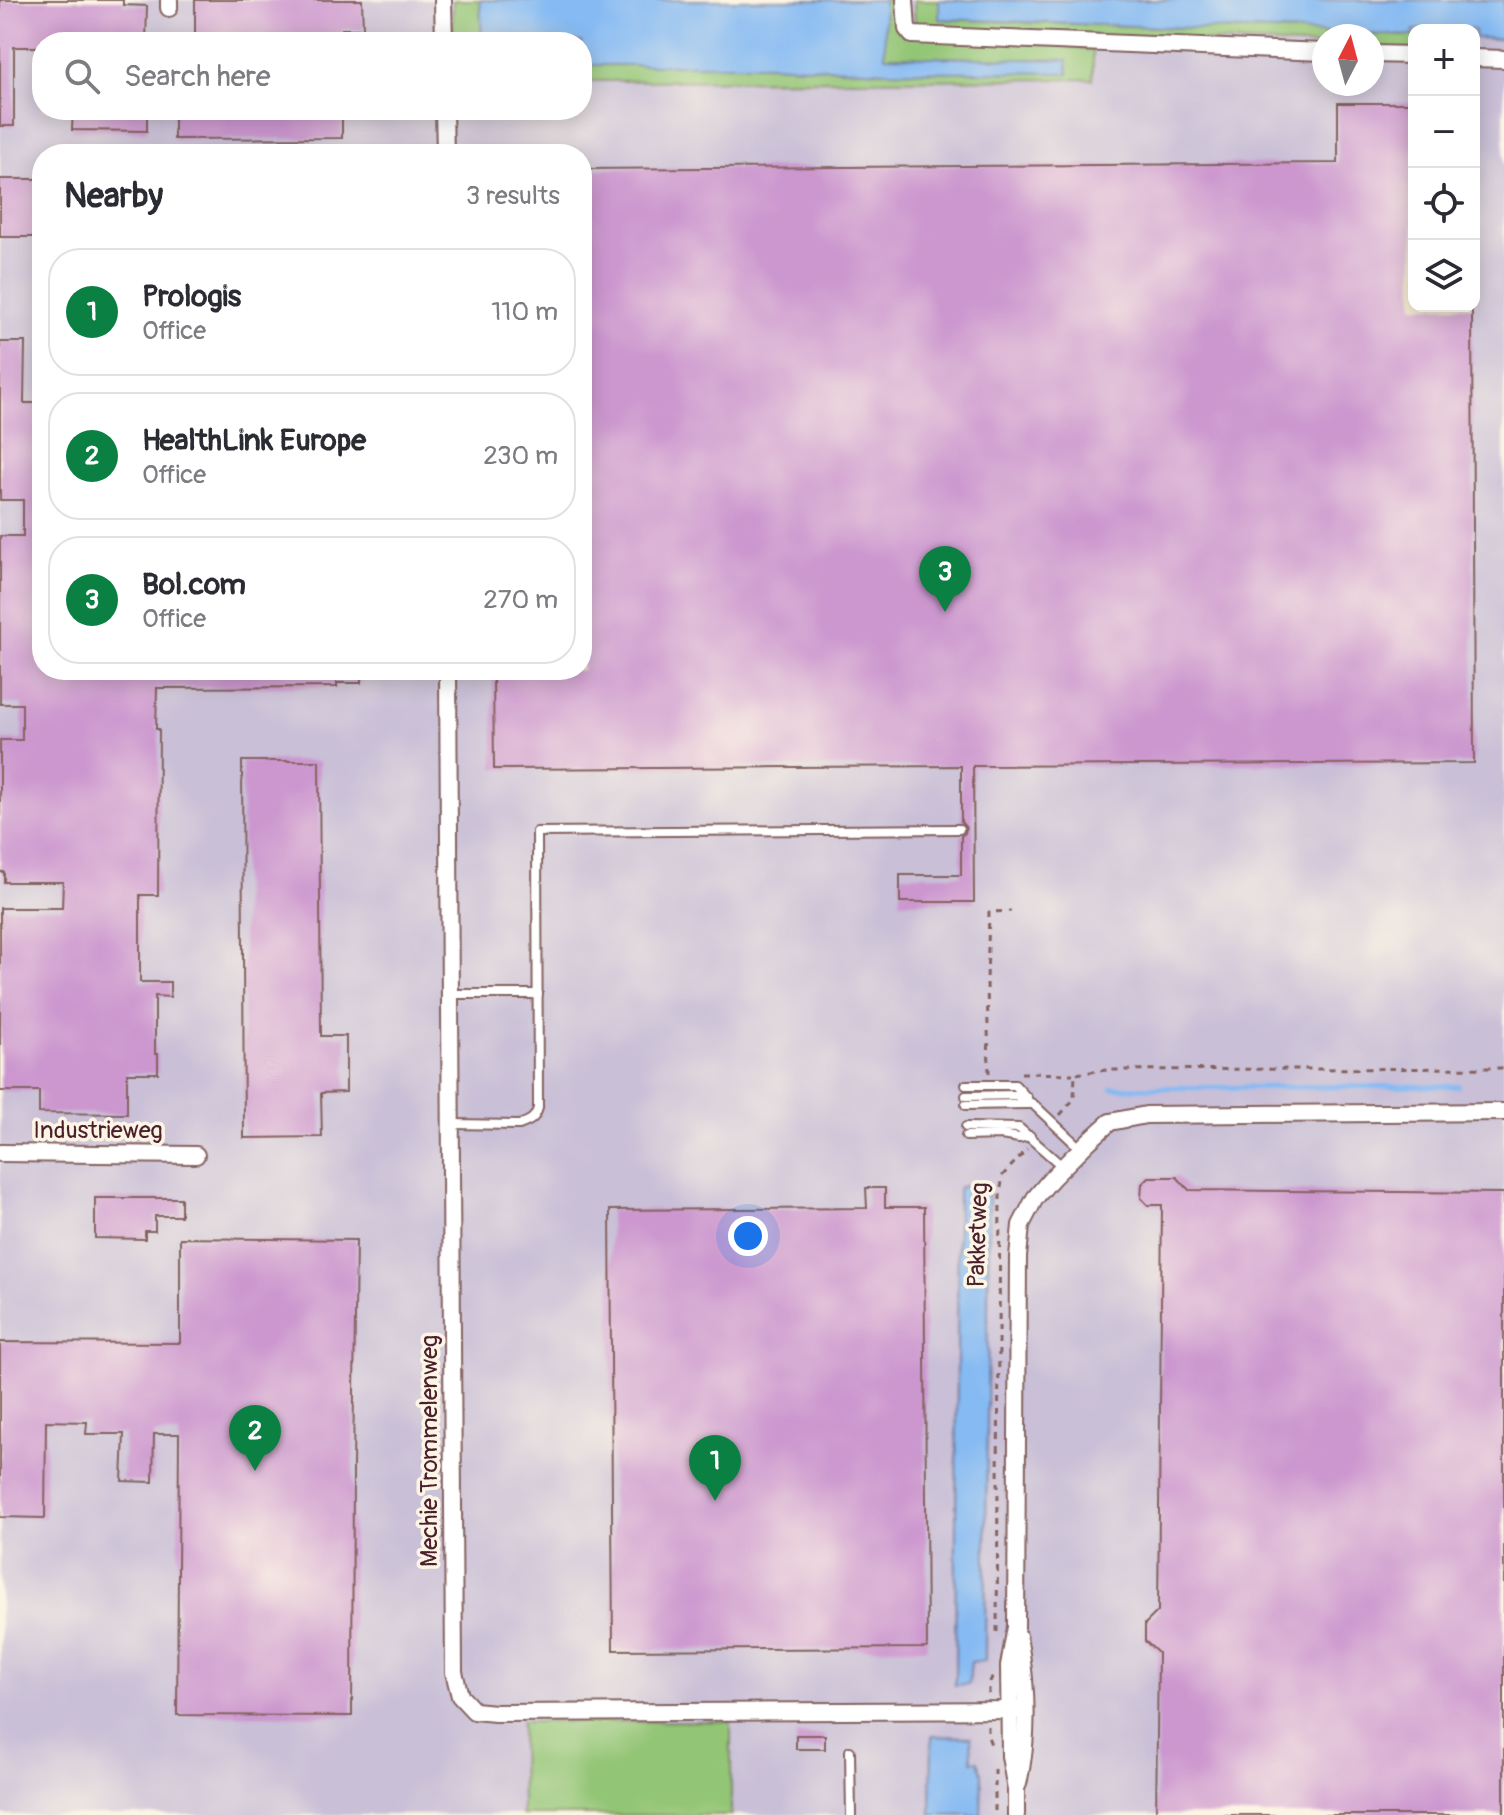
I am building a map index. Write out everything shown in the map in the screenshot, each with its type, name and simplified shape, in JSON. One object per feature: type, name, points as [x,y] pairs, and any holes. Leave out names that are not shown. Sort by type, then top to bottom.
[{"type":"street","points":[[443,0],[444,32]]},
{"type":"street","points":[[905,0],[907,29],[912,35],[1312,52]]},
{"type":"street","points":[[1384,54],[1408,55]]},
{"type":"street","points":[[1480,58],[1504,59]]},
{"type":"street","points":[[444,120],[445,144]]},
{"type":"street","name":"Mechie Trommelenweg","points":[[448,680],[454,1672],[460,1696],[474,1711],[495,1713],[1017,1710]]},
{"type":"street","name":"Pakketweg","points":[[1017,1710],[1009,1666],[1016,1627],[1018,1257],[1021,1225],[1035,1198],[1110,1122],[1146,1115],[1504,1112]]},
{"type":"street","name":"Industrieweg","points":[[0,1153],[196,1155]]},
{"type":"street","points":[[1016,1815],[1016,1790],[1010,1756],[1017,1710]]},
{"type":"lane","points":[[451,1124],[519,1125],[530,1121],[538,1108],[537,832],[959,829]]},
{"type":"lane","points":[[451,994],[538,994]]},
{"type":"lane","points":[[966,1085],[1015,1085],[1081,1150]]},
{"type":"lane","points":[[966,1100],[1033,1104]]},
{"type":"lane","points":[[966,1131],[1032,1138],[1063,1167]]},
{"type":"lane","points":[[850,1751],[851,1815]]},
{"type":"path","points":[[989,1073],[989,912],[1011,911]]},
{"type":"path","points":[[1017,1073],[1504,1068]]},
{"type":"path","points":[[1053,1123],[1074,1099],[1075,1074]]},
{"type":"path","name":"Pakketweg","points":[[997,1635],[1000,1194],[1003,1175],[1032,1138]]},
{"type":"path","points":[[995,1755],[988,1737],[989,1684],[997,1666]]},
{"type":"path","points":[[995,1770],[995,1815]]},
{"type":"shaded area","points":[[0,0],[1504,0],[1504,1815],[0,1815]]},
{"type":"green space","points":[[453,0],[480,0],[482,32],[453,32]]},
{"type":"green space","points":[[884,0],[899,0],[899,25],[1093,50],[1093,79],[592,81],[592,65],[769,65],[885,71],[1068,72],[1066,60],[884,56]]},
{"type":"green space","points":[[914,0],[939,0],[940,19],[1312,32],[1312,45],[915,28]]},
{"type":"green space","points":[[1384,35],[1408,36],[1408,50],[1384,49]]},
{"type":"green space","points":[[731,1721],[731,1815],[522,1815],[521,1722]]},
{"type":"water","points":[[480,0],[884,0],[885,56],[1067,60],[1068,73],[885,71],[769,65],[592,65],[592,32],[482,32]]},
{"type":"water","points":[[939,0],[1504,0],[1504,39],[1480,38],[1480,24],[1408,24],[1408,36],[1384,35],[1384,24],[1312,24],[1312,32],[939,19]]},
{"type":"water","points":[[983,1184],[989,1191],[985,1661],[971,1662],[969,1684],[955,1685],[958,1192],[959,1187]]},
{"type":"water","points":[[932,1736],[971,1737],[972,1761],[978,1761],[982,1773],[981,1815],[931,1815]]},
{"type":"building","points":[[0,0],[123,0],[123,5],[147,6],[146,32],[32,32],[32,47],[14,47],[14,126],[0,126]]},
{"type":"building","points":[[195,0],[362,0],[363,29],[342,29],[342,32],[195,32]]},
{"type":"building","points":[[1338,103],[1408,103],[1408,312],[1472,312],[1474,763],[973,766],[974,902],[900,902],[900,875],[961,875],[961,836],[966,828],[961,822],[961,766],[494,769],[493,680],[592,680],[592,169],[1338,163]]},
{"type":"building","points":[[72,120],[147,120],[147,131],[72,130]]},
{"type":"building","points":[[174,120],[342,120],[342,138],[174,139]]},
{"type":"building","points":[[0,179],[32,179],[32,237],[0,237]]},
{"type":"building","points":[[0,342],[25,342],[24,403],[32,403],[32,680],[361,680],[361,683],[337,683],[337,687],[157,688],[158,895],[140,895],[140,982],[170,982],[170,997],[155,996],[158,1073],[127,1073],[127,1114],[39,1113],[39,1091],[0,1091],[0,908],[62,908],[63,882],[4,882],[4,872],[0,872],[0,740],[22,740],[22,704],[0,704],[0,536],[23,536],[23,500],[0,500]]},
{"type":"building","points":[[242,761],[319,761],[321,1036],[346,1036],[346,1092],[321,1093],[322,1137],[244,1138]]},
{"type":"building","points":[[1149,1177],[1177,1177],[1189,1190],[1504,1193],[1504,1815],[1156,1815],[1158,1653],[1145,1641],[1145,1624],[1158,1611],[1162,1205],[1148,1205],[1141,1198],[1142,1184]]},
{"type":"building","points":[[866,1188],[885,1188],[885,1207],[924,1207],[927,1648],[613,1650],[610,1210],[867,1208]]},
{"type":"building","points":[[95,1198],[181,1198],[181,1216],[155,1216],[155,1231],[145,1231],[145,1239],[95,1238]]},
{"type":"building","points":[[180,1238],[356,1240],[352,1716],[177,1715],[179,1434],[154,1434],[153,1482],[122,1481],[124,1434],[86,1434],[87,1422],[46,1421],[45,1518],[0,1517],[0,1342],[180,1343]]},
{"type":"building","points":[[796,1735],[825,1735],[825,1749],[796,1749]]},
{"type":"waterway","points":[[1112,1088],[1458,1086]]},
{"type":"place","name":"Bol.com","points":[[945,612]]},
{"type":"place","name":"HealthLink Europe","points":[[255,1471]]},
{"type":"place","name":"Prologis","points":[[715,1501]]}]
